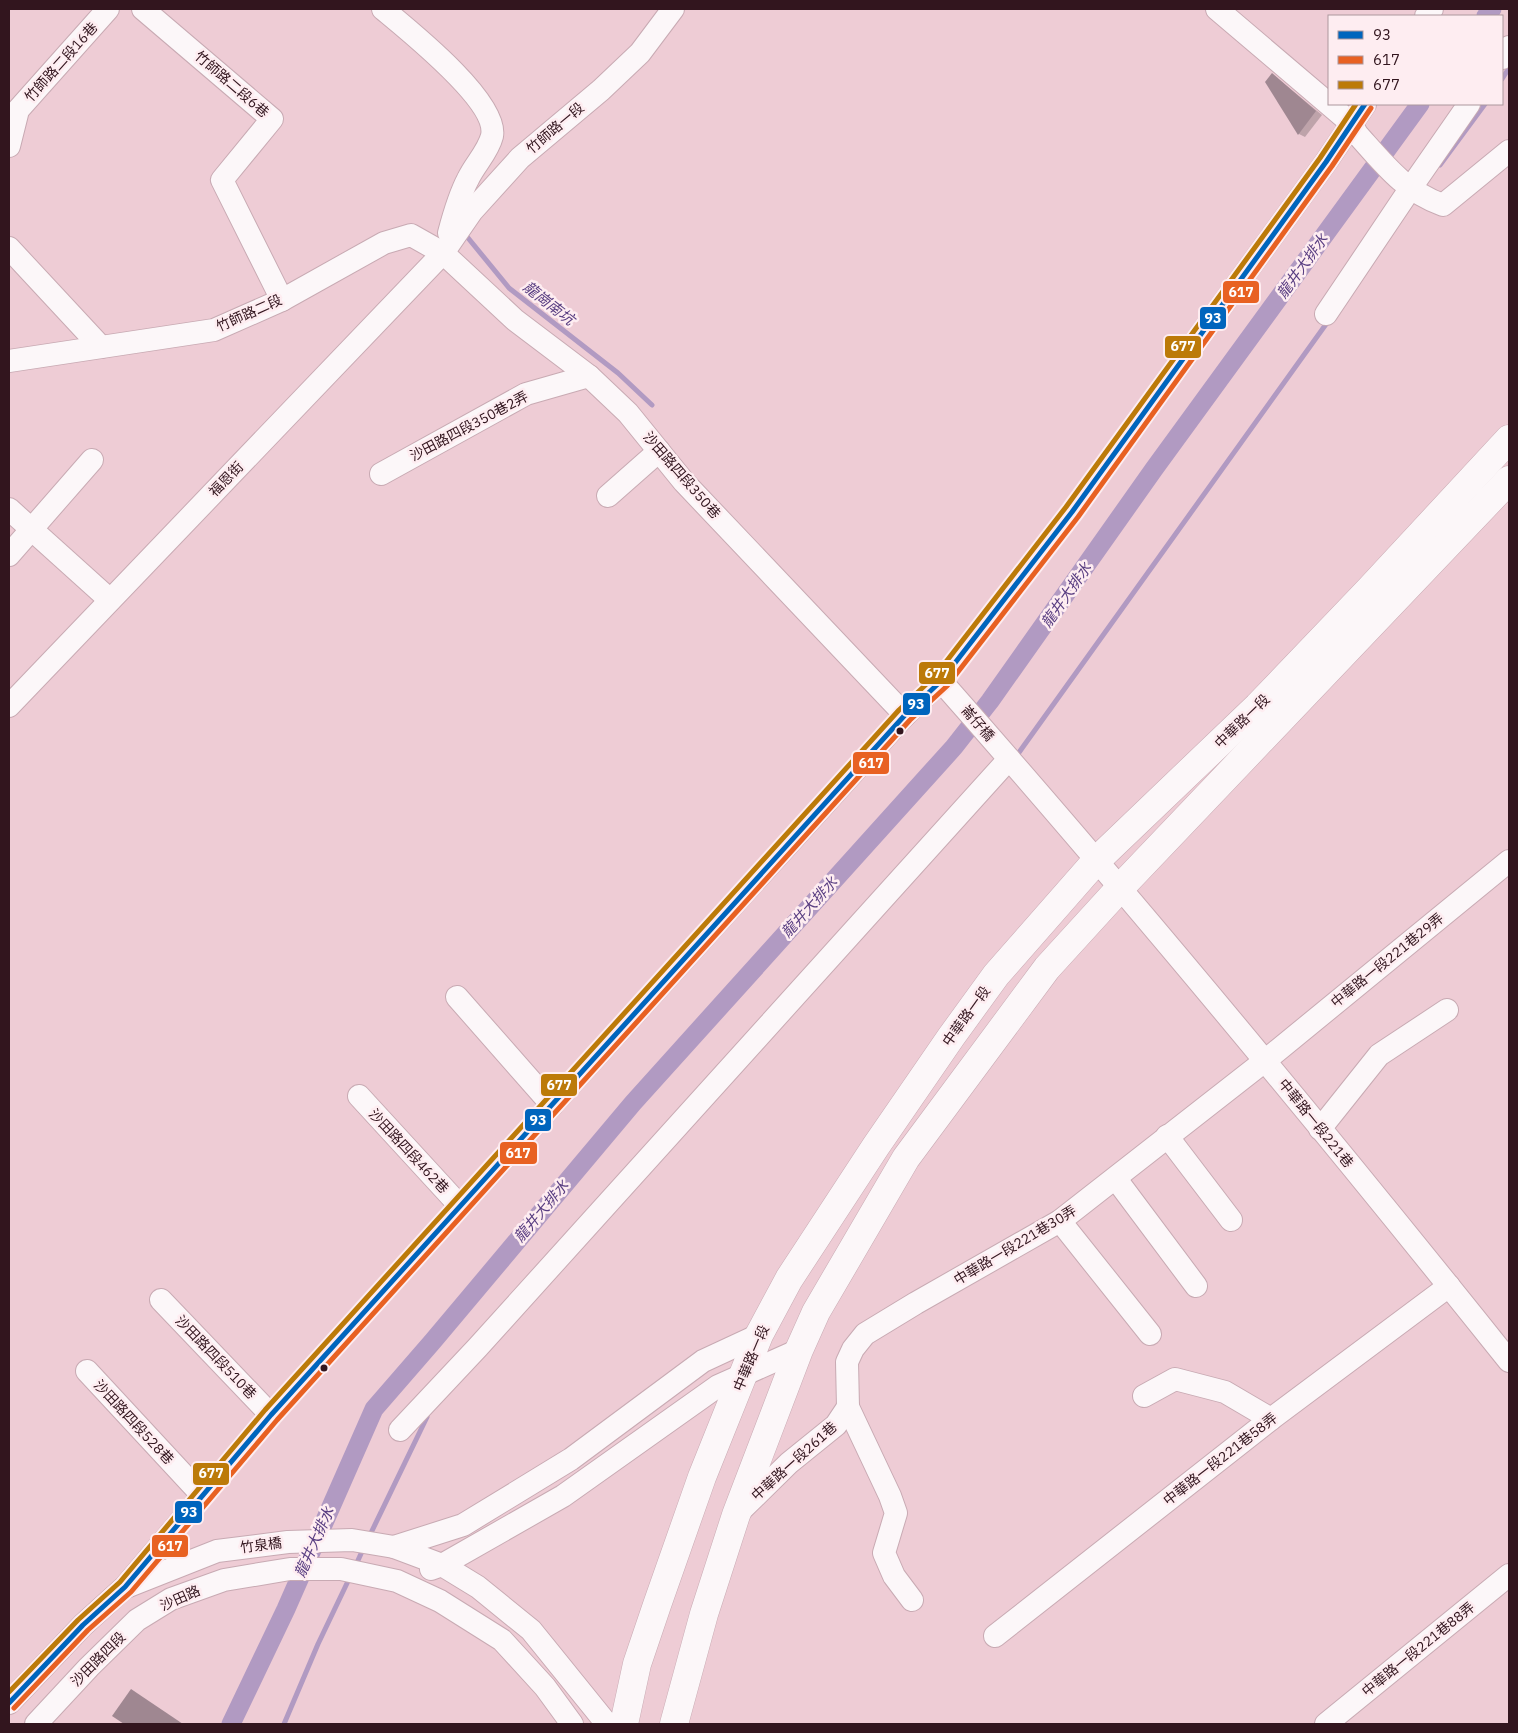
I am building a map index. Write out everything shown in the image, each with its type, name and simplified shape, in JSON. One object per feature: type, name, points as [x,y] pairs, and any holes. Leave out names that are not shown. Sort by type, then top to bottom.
[{"type":"main road","name":"中華路一段","points":[[624,1724],[640,1656],[702,1476],[759,1335],[795,1270],[876,1146],[951,1037],[996,975],[1096,860],[1258,706],[1509,439]]},
{"type":"main road","name":"中華路一段","points":[[674,1724],[704,1614],[736,1515],[799,1350],[816,1312],[906,1158],[1047,968],[1120,888],[1509,480]]},
{"type":"street","name":"竹師路二段16巷","points":[[9,146],[18,110],[108,9]]},
{"type":"street","name":"竹師路二段6巷","points":[[143,9],[272,119],[222,180],[282,300]]},
{"type":"street","points":[[383,9],[446,63],[483,106],[490,119],[492,135],[482,158],[469,177],[460,198],[443,253]]},
{"type":"street","name":"竹師路一段","points":[[443,253],[472,210],[520,158],[602,90],[640,53],[673,9]]},
{"type":"street","points":[[1217,9],[1354,128],[1401,182],[1443,205],[1509,151]]},
{"type":"street","points":[[13,1688],[125,1587],[270,1415],[905,716],[941,681],[1072,512],[1326,162],[1354,128],[1365,105]]},
{"type":"street","points":[[1326,314],[1401,182],[1468,105]]},
{"type":"street","name":"竹師路二段","points":[[9,361],[214,330],[282,300],[384,244],[411,235],[443,253]]},
{"type":"street","points":[[9,248],[101,346]]},
{"type":"street","name":"沙田路四段350巷","points":[[443,253],[515,320],[589,376],[628,413],[684,482],[905,716]]},
{"type":"street","name":"福恩街","points":[[9,706],[443,253]]},
{"type":"street","name":"沙田路四段350巷2弄","points":[[381,474],[526,394],[589,376]]},
{"type":"street","points":[[608,496],[659,451]]},
{"type":"street","points":[[9,555],[92,460]]},
{"type":"street","points":[[9,509],[110,600]]},
{"type":"street","name":"崙仔橋","points":[[941,681],[1096,860]]},
{"type":"street","points":[[400,1430],[478,1347],[1003,752]]},
{"type":"street","name":"中華路一段221巷","points":[[1096,860],[1266,1060],[1509,1361]]},
{"type":"street","name":"中華路一段221巷29弄","points":[[1266,1060],[1509,861]]},
{"type":"street","points":[[457,997],[552,1105]]},
{"type":"street","points":[[1320,1129],[1379,1055],[1447,1010]]},
{"type":"street","name":"中華路一段221巷30弄","points":[[848,1407],[847,1362],[853,1349],[865,1334],[1060,1221],[1266,1060]]},
{"type":"street","name":"沙田路四段462巷","points":[[358,1096],[460,1206]]},
{"type":"street","points":[[1167,1136],[1231,1220]]},
{"type":"street","points":[[1116,1179],[1196,1286]]},
{"type":"street","points":[[1060,1221],[1150,1334]]},
{"type":"street","name":"中華路一段221巷58弄","points":[[995,1636],[1271,1419],[1449,1286]]},
{"type":"street","name":"沙田路四段510巷","points":[[161,1300],[270,1415]]},
{"type":"street","points":[[394,1547],[463,1524],[571,1458],[703,1361],[759,1335]]},
{"type":"street","points":[[397,1581],[442,1566],[563,1496],[718,1386],[742,1377],[799,1350]]},
{"type":"street","name":"沙田路四段528巷","points":[[87,1371],[202,1495]]},
{"type":"street","points":[[1144,1396],[1175,1379],[1225,1392],[1271,1419]]},
{"type":"street","name":"中華路一段261巷","points":[[736,1515],[788,1463],[836,1425],[848,1407]]},
{"type":"street","name":"中華路一段261巷","points":[[848,1407],[890,1496],[896,1513],[884,1553],[894,1576],[912,1600]]},
{"type":"street","name":"竹泉橋","points":[[125,1587],[217,1551],[288,1542],[352,1540],[394,1547],[442,1566],[478,1587],[531,1630],[607,1724]]},
{"type":"street","name":"竹泉橋","points":[[224,1580],[290,1568],[340,1569],[397,1581],[440,1601],[502,1640],[545,1687],[572,1724]]},
{"type":"street","name":"中華路一段221巷88弄","points":[[1326,1724],[1509,1575]]},
{"type":"street","name":"沙田路","points":[[137,1620],[170,1599],[224,1580]]},
{"type":"street","name":"沙田路四段","points":[[36,1724],[89,1667],[137,1620],[125,1587]]},
{"type":"building","points":[[1272,73],[1316,111],[1298,135],[1265,82]]},
{"type":"building","points":[[131,1689],[183,1724],[124,1724],[112,1716]]},
{"type":"waterway","name":"龍井大排水","points":[[1487,15],[1492,9]]},
{"type":"waterway","points":[[1503,77],[1509,68]]},
{"type":"waterway","name":"龍井大排水","points":[[231,1724],[286,1609],[374,1409],[633,1103],[954,747],[990,701],[1154,469],[1419,105]]},
{"type":"waterway","points":[[1440,165],[1484,105]]},
{"type":"waterway","name":"龍崗南坑","points":[[464,233],[509,288],[618,373],[652,405]]},
{"type":"waterway","points":[[1015,758],[1329,320]]},
{"type":"waterway","points":[[369,1537],[427,1417]]},
{"type":"waterway","points":[[355,1567],[364,1547]]},
{"type":"waterway","points":[[284,1724],[318,1644],[350,1577]]},
{"type":"transit line","name":"677","points":[[9,1692],[78,1620],[120,1582],[265,1410],[899,710],[935,676],[1066,507],[1320,158],[1355,105]]},
{"type":"transit line","name":"93","points":[[9,1703],[83,1625],[125,1587],[271,1415],[905,715],[941,681],[1072,512],[1326,162],[1364,105]]},
{"type":"transit line","name":"617","points":[[14,1708],[88,1630],[131,1592],[277,1420],[910,720],[947,686],[1078,517],[1332,166],[1371,108]]}]
